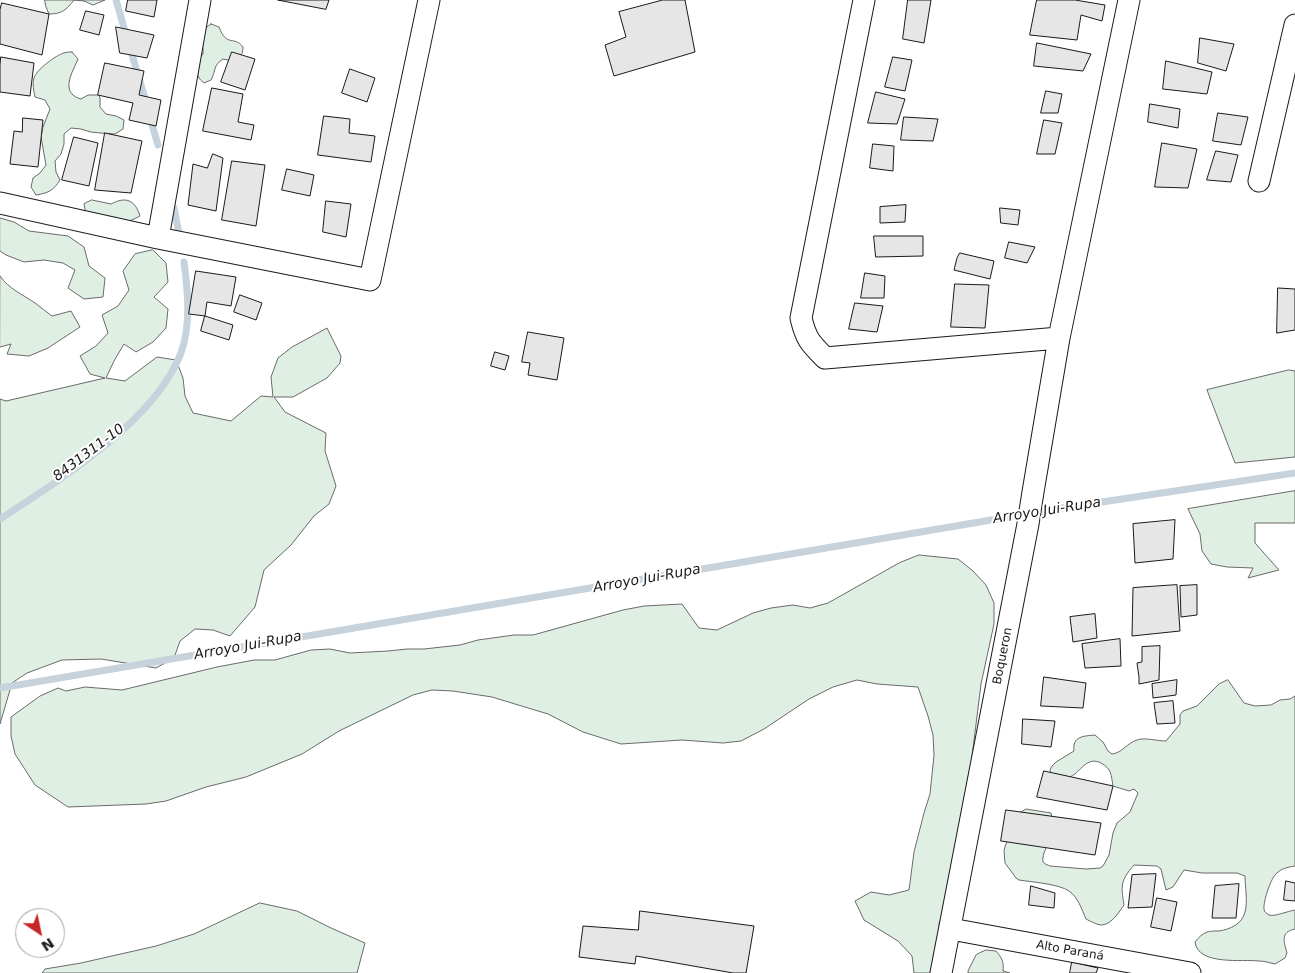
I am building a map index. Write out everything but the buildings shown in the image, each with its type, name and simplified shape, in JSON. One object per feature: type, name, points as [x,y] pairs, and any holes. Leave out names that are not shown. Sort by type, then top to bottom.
[{"type":"street","points":[[158,238],[200,0]]},
{"type":"street","points":[[0,202],[158,238],[370,280],[429,0]]},
{"type":"street","points":[[864,0],[801,318],[804,333],[810,343],[826,358],[1060,338]]},
{"type":"street","name":"Boqueron","points":[[941,973],[1028,524],[1060,338],[1129,0]]},
{"type":"street","points":[[1259,181],[1295,25]]},
{"type":"street","name":"Alto Paraná","points":[[951,929],[1190,973]]},
{"type":"green space","points":[[45,0],[74,0],[63,11],[49,14]]},
{"type":"green space","points":[[74,0],[105,0],[93,5],[84,1]]},
{"type":"green space","points":[[211,24],[219,27],[225,37],[240,44],[243,50],[241,56],[233,61],[223,59],[220,61],[211,80],[204,83],[198,76],[197,61],[203,54],[202,34],[206,27]]},
{"type":"green space","points":[[72,52],[78,59],[70,77],[70,91],[74,96],[81,99],[88,95],[98,95],[100,97],[100,107],[106,114],[124,120],[123,129],[115,134],[71,128],[64,134],[61,154],[55,161],[56,172],[60,180],[50,191],[36,195],[31,187],[33,178],[46,165],[41,137],[50,109],[45,100],[35,97],[34,78],[42,67],[60,54]]},
{"type":"green space","points":[[92,200],[111,204],[121,200],[129,201],[133,203],[140,216],[122,222],[103,222],[98,214],[96,216],[86,214],[84,204]]},
{"type":"green space","points":[[0,218],[14,222],[29,231],[68,236],[84,247],[89,266],[105,278],[103,297],[84,299],[68,288],[75,270],[63,263],[44,260],[24,262],[0,251]]},
{"type":"green space","points":[[153,250],[166,263],[168,282],[154,297],[168,309],[166,328],[153,342],[136,352],[124,344],[106,378],[125,381],[157,357],[176,360],[183,378],[185,396],[193,413],[231,421],[261,396],[273,397],[271,377],[278,358],[292,347],[327,328],[341,356],[340,363],[327,378],[293,397],[274,397],[285,412],[326,433],[325,451],[336,486],[329,504],[314,516],[291,545],[264,570],[255,607],[230,636],[213,630],[195,629],[180,641],[174,658],[156,668],[101,659],[62,660],[27,673],[12,683],[0,724],[0,399],[6,401],[105,378],[90,374],[80,356],[96,346],[108,333],[102,315],[118,306],[129,290],[123,271],[135,254]]},
{"type":"green space","points":[[0,276],[12,288],[52,316],[71,311],[80,327],[48,348],[29,356],[7,354],[11,344],[0,347]]},
{"type":"green space","points":[[1289,370],[1295,371],[1295,457],[1235,463],[1207,390]]},
{"type":"green space","points":[[1295,491],[1295,523],[1255,523],[1255,543],[1279,570],[1248,578],[1253,568],[1211,564],[1202,551],[1200,534],[1188,509]]},
{"type":"green space","points":[[919,555],[958,559],[986,585],[994,603],[994,624],[981,684],[966,805],[953,888],[939,924],[944,943],[935,973],[914,973],[912,956],[898,941],[864,920],[855,901],[871,892],[889,895],[909,890],[914,852],[930,794],[934,755],[933,735],[918,687],[877,684],[857,680],[833,687],[809,699],[764,729],[741,741],[723,743],[682,740],[621,744],[583,732],[548,714],[492,697],[432,690],[413,695],[339,731],[302,754],[246,777],[206,787],[166,801],[146,804],[68,807],[35,785],[15,754],[11,736],[11,717],[40,696],[58,688],[66,691],[85,687],[122,690],[217,667],[254,660],[275,660],[311,650],[330,649],[350,653],[424,649],[460,645],[478,640],[514,635],[533,635],[644,606],[682,604],[699,628],[717,630],[753,613],[771,608],[793,605],[810,608],[828,603],[899,563]]},
{"type":"green space","points":[[1228,680],[1244,703],[1255,706],[1271,705],[1280,700],[1290,699],[1295,696],[1295,866],[1283,869],[1275,875],[1268,890],[1264,906],[1265,912],[1269,915],[1278,915],[1295,910],[1295,929],[1287,932],[1284,938],[1287,953],[1285,958],[1275,964],[1261,961],[1222,960],[1204,955],[1198,950],[1195,942],[1202,935],[1208,932],[1228,929],[1239,923],[1244,916],[1246,903],[1245,876],[1237,873],[1202,873],[1184,870],[1173,887],[1166,890],[1161,869],[1157,866],[1134,865],[1126,875],[1123,884],[1124,905],[1112,920],[1102,925],[1086,919],[1077,900],[1069,891],[1052,885],[1016,878],[1005,863],[1004,850],[1021,812],[1026,809],[1051,813],[1052,834],[1043,856],[1044,863],[1050,866],[1086,869],[1103,866],[1109,855],[1117,823],[1130,812],[1138,793],[1134,789],[1129,791],[1113,786],[1109,770],[1105,765],[1097,761],[1090,762],[1065,781],[1051,775],[1050,770],[1052,766],[1074,751],[1077,740],[1095,735],[1112,754],[1119,752],[1133,741],[1140,739],[1166,741],[1180,724],[1180,715],[1183,711],[1197,706],[1219,684]]},
{"type":"green space","points":[[260,903],[297,911],[365,943],[357,973],[42,973],[45,969],[156,946],[194,934]]},
{"type":"green space","points":[[986,950],[996,951],[1002,960],[1003,971],[1010,973],[968,973],[976,955]]},
{"type":"waterway","name":"8431311-10","points":[[116,0],[127,38]]},
{"type":"waterway","name":"8431311-10","points":[[130,48],[147,105]]},
{"type":"waterway","name":"8431311-10","points":[[150,118],[158,145]]},
{"type":"waterway","name":"8431311-10","points":[[174,208],[180,239]]},
{"type":"waterway","name":"8431311-10","points":[[0,519],[50,486],[103,447],[150,402],[168,378],[181,353],[186,331],[187,296],[184,262]]},
{"type":"waterway","name":"Arroyo Jui-Rupa","points":[[0,688],[1062,508],[1295,473]]}]
